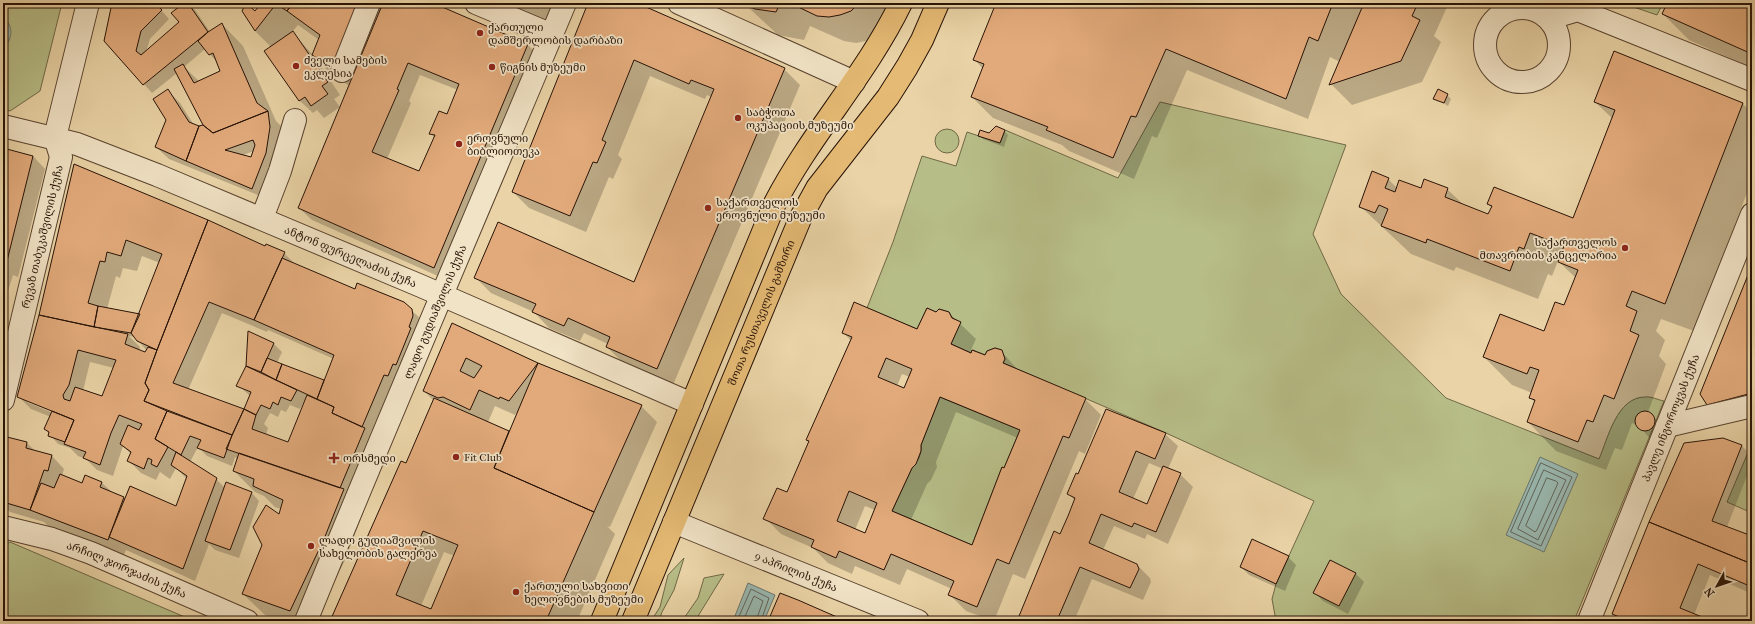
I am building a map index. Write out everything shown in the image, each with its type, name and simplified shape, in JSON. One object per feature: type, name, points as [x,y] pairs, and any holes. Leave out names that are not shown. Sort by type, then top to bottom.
[{"type":"main road","points":[[602,621],[775,203],[801,156],[873,55],[901,3]]},
{"type":"main road","name":"შოთა რუსთაველის გამზირი","points":[[633,621],[800,220],[821,183],[888,97],[907,67],[938,3]]},
{"type":"street","points":[[55,137],[88,3]]},
{"type":"street","points":[[342,71],[369,3]]},
{"type":"street","points":[[476,3],[552,35]]},
{"type":"street","name":"ლადო გუდიაშვილის ქუჩა","points":[[306,621],[387,422],[480,208],[565,3]]},
{"type":"street","points":[[679,3],[854,82]]},
{"type":"street","points":[[1552,23],[1561,15],[1578,10],[1752,80]]},
{"type":"street","points":[[262,218],[280,171],[295,120]]},
{"type":"street","name":"ანტონ ფურცელაძის ქუჩა","points":[[3,126],[55,137],[77,144],[262,218],[692,404]]},
{"type":"street","name":"რევაზ თაბუკაშვილის ქუჩა","points":[[3,400],[61,157],[55,137]]},
{"type":"street","name":"პავლე ინგოროყვას ქუჩა","points":[[1589,621],[1752,214]]},
{"type":"street","points":[[1667,426],[1752,406]]},
{"type":"street","name":"9 აპრილის ქუჩა","points":[[674,522],[918,621]]},
{"type":"street","name":"არჩილ ჯორჯაძის ქუჩა","points":[[3,527],[52,539],[91,554],[247,621]]},
{"type":"green space","points":[[3,3],[62,3],[40,91],[10,111],[3,109]]},
{"type":"green space","points":[[1622,3],[1663,3],[1657,15]]},
{"type":"green space","points":[[1160,102],[1346,145],[1313,234],[1341,294],[1446,398],[1599,459],[1615,420],[1627,404],[1635,399],[1645,397],[1664,401],[1574,621],[1276,621],[1272,599],[1276,584],[1314,501],[1166,433],[1003,363],[1005,359],[1001,350],[995,348],[987,351],[985,355],[973,350],[971,353],[951,344],[960,322],[952,318],[949,312],[939,309],[936,312],[927,308],[917,329],[867,308],[893,242],[922,156],[956,166],[967,132],[1000,143],[1005,130],[1118,178]]},
{"type":"green space","points":[[947,129],[955,133],[959,141],[955,149],[947,153],[939,149],[935,141],[939,133]]},
{"type":"green space","points":[[940,397],[1020,430],[1004,468],[1002,467],[972,545],[892,511],[912,468],[919,457],[921,445]]},
{"type":"green space","points":[[1752,443],[1752,513],[1727,502]]},
{"type":"green space","points":[[10,542],[194,621],[3,621],[3,546]]},
{"type":"green space","points":[[684,558],[674,590],[662,612],[659,621],[651,621],[660,607],[668,575]]},
{"type":"green space","points":[[724,574],[695,621],[682,621],[698,598],[704,578]]},
{"type":"water","points":[[3,18],[7,21],[11,33],[9,41],[3,48]]},
{"type":"water","points":[[1540,457],[1578,474],[1544,552],[1506,535]]},
{"type":"water","points":[[748,583],[775,595],[764,621],[733,621]]},
{"type":"building","points":[[112,3],[155,3],[162,10],[141,31],[136,51],[141,55],[179,22],[171,13],[184,3],[188,3],[208,32],[143,85],[104,41]]},
{"type":"building","points":[[246,3],[255,11],[261,3],[293,3],[287,11],[276,4],[255,31],[242,11]]},
{"type":"building","points":[[293,3],[365,3],[335,69],[312,55],[320,35],[287,11]]},
{"type":"building","name":"ეროვნული ბიბლიოთეკა","points":[[383,3],[433,3],[528,44],[434,268],[298,208]],"holes":[[[408,63],[459,84],[447,114],[439,111],[429,134],[435,135],[419,171],[372,152],[399,90],[397,89]]]},
{"type":"building","points":[[527,3],[540,3],[538,7]]},
{"type":"building","points":[[588,3],[637,3],[785,68],[657,369],[606,347],[610,337],[568,318],[564,326],[532,312],[536,304],[474,278],[498,222],[634,282],[714,89],[691,80],[689,84],[634,60],[602,140],[606,142],[597,163],[593,162],[570,216],[512,192]]},
{"type":"building","points":[[743,3],[780,3],[776,12],[755,9]]},
{"type":"building","points":[[790,3],[859,3],[851,11],[829,17],[817,16]]},
{"type":"building","points":[[996,3],[1333,3],[1318,41],[1309,37],[1286,99],[1166,49],[1136,117],[1131,116],[1113,158],[1046,130],[1048,127],[971,97],[984,64],[973,60]]},
{"type":"building","points":[[1364,3],[1418,3],[1412,16],[1420,20],[1401,61],[1329,85]]},
{"type":"building","points":[[1667,3],[1752,3],[1752,54],[1662,14]]},
{"type":"building","points":[[222,23],[257,103],[268,111],[213,133],[203,125],[174,69],[183,64],[194,83],[220,71],[213,53],[209,55],[198,41]]},
{"type":"building","name":"ძველი სამების ეკლესია","points":[[293,31],[328,82],[322,86],[328,94],[311,106],[305,97],[299,101],[264,51]]},
{"type":"building","name":"საქართველოს მთავრობის კანცელარია","points":[[1614,51],[1743,103],[1665,304],[1632,291],[1626,306],[1637,311],[1630,331],[1639,335],[1614,399],[1604,395],[1593,422],[1587,420],[1578,442],[1527,422],[1535,400],[1529,398],[1539,370],[1530,367],[1527,374],[1483,357],[1500,314],[1544,331],[1555,302],[1564,305],[1578,270],[1558,262],[1564,246],[1530,233],[1524,249],[1519,247],[1510,271],[1427,239],[1426,243],[1381,226],[1388,209],[1379,205],[1375,213],[1359,207],[1372,171],[1389,178],[1385,188],[1395,192],[1399,180],[1421,188],[1424,179],[1448,188],[1445,197],[1488,214],[1492,206],[1487,204],[1494,187],[1573,218],[1615,110],[1594,102]]},
{"type":"building","points":[[168,89],[189,122],[199,126],[186,161],[155,147],[166,120],[153,99]]},
{"type":"building","points":[[1438,89],[1448,94],[1444,103],[1433,99]]},
{"type":"building","points":[[268,111],[270,127],[266,153],[252,189],[186,161],[199,126],[203,125],[213,133]],"holes":[[[253,140],[255,145],[251,157],[225,150]]]},
{"type":"building","points":[[996,126],[1005,130],[1000,143],[978,136],[980,130],[989,133]]},
{"type":"building","points":[[3,148],[33,156],[6,265],[3,264]]},
{"type":"building","points":[[74,164],[208,220],[157,350],[137,341],[131,333],[162,254],[126,240],[121,256],[107,252],[105,262],[100,261],[88,303],[98,306],[94,327],[39,315]]},
{"type":"building","points":[[208,220],[265,246],[266,244],[285,252],[254,320],[209,302],[173,383],[244,409],[232,435],[144,401],[149,390],[145,383]]},
{"type":"building","points":[[282,258],[355,289],[357,283],[404,302],[412,309],[413,316],[409,327],[411,328],[396,365],[393,364],[388,376],[384,375],[362,427],[332,413],[334,407],[317,399],[334,355],[254,320]]},
{"type":"building","points":[[1752,265],[1752,393],[1707,405],[1700,394]]},
{"type":"building","points":[[854,302],[917,329],[927,308],[936,312],[939,309],[949,312],[952,318],[961,322],[951,344],[971,353],[972,350],[985,355],[987,351],[995,348],[1002,350],[1005,359],[1003,363],[1086,398],[1069,438],[1063,436],[1009,564],[997,559],[977,607],[948,595],[954,581],[891,554],[884,570],[839,551],[836,558],[811,547],[814,540],[763,519],[777,488],[787,492],[809,441],[806,440],[852,337],[842,333]],"holes":[[[886,358],[912,369],[904,388],[878,377]],[[940,397],[1020,430],[1004,468],[1002,467],[972,545],[892,511],[912,468],[916,464],[921,451],[921,445]],[[849,491],[877,503],[865,533],[837,521]]]},
{"type":"building","points":[[98,306],[140,314],[131,333],[94,327]]},
{"type":"building","points":[[39,315],[128,334],[125,344],[145,352],[148,347],[157,350],[145,383],[149,390],[144,401],[167,411],[155,439],[168,447],[157,467],[151,464],[152,460],[148,458],[144,469],[127,461],[131,452],[120,444],[128,425],[139,430],[142,424],[119,415],[100,465],[83,458],[86,452],[64,444],[74,420],[17,397]],"holes":[[[78,350],[116,360],[102,396],[75,387],[70,401],[64,399],[63,395],[69,385]]]},
{"type":"building","points":[[452,323],[538,363],[509,401],[500,397],[499,399],[479,390],[470,410],[443,397],[438,398],[423,391]],"holes":[[[466,358],[482,366],[474,378],[460,371]]]},
{"type":"building","points":[[248,331],[274,343],[261,372],[246,366]]},
{"type":"building","points":[[267,358],[282,364],[276,380],[261,372]]},
{"type":"building","points":[[538,363],[642,405],[594,512],[494,468]]},
{"type":"building","points":[[282,364],[324,380],[317,399],[276,380]]},
{"type":"building","points":[[246,366],[297,390],[291,401],[281,397],[278,405],[273,402],[270,409],[261,405],[256,415],[244,409],[251,392],[236,386]]},
{"type":"building","points":[[307,395],[334,407],[332,413],[365,428],[340,488],[226,449],[244,409],[256,415],[252,429],[288,442]]},
{"type":"building","points":[[434,398],[509,431],[494,468],[594,512],[546,621],[330,621],[401,461],[406,463]],"holes":[[[423,531],[458,545],[431,609],[396,595]]]},
{"type":"building","points":[[1106,409],[1166,433],[1155,459],[1136,451],[1119,492],[1147,504],[1163,466],[1181,473],[1156,532],[1134,523],[1132,527],[1101,514],[1089,543],[1137,564],[1139,569],[1130,588],[1080,567],[1058,618],[1065,621],[1017,621],[1054,531],[1060,534],[1068,516],[1075,498],[1067,494],[1076,473],[1078,474]]},
{"type":"building","points":[[52,411],[74,420],[65,442],[48,436],[49,432],[44,429]]},
{"type":"building","points":[[167,411],[232,435],[224,458],[197,448],[201,440],[190,436],[181,455],[155,439]]},
{"type":"building","points":[[1645,411],[1652,414],[1655,421],[1652,428],[1645,431],[1638,428],[1635,421],[1638,414]]},
{"type":"building","points":[[7,437],[27,442],[26,448],[52,455],[48,471],[44,470],[30,510],[3,502],[3,450]]},
{"type":"building","points":[[1723,438],[1742,445],[1712,521],[1752,536],[1752,564],[1649,522],[1684,443]]},
{"type":"building","points":[[176,452],[217,478],[183,569],[109,537],[130,486],[176,506],[187,476],[171,465]]},
{"type":"building","points":[[239,453],[344,489],[324,539],[290,611],[242,594],[262,545],[253,527],[266,505],[279,514],[283,500],[253,486],[254,479],[233,471]]},
{"type":"building","points":[[60,474],[82,483],[85,475],[102,482],[100,487],[124,497],[108,540],[30,510],[41,483],[54,488]]},
{"type":"building","points":[[226,482],[252,492],[230,550],[205,541]]},
{"type":"building","points":[[1649,522],[1752,564],[1752,587],[1698,564],[1680,608],[1712,621],[1629,621],[1612,614]]},
{"type":"building","points":[[1252,539],[1289,556],[1276,584],[1240,567]]},
{"type":"building","points":[[1330,560],[1356,573],[1339,606],[1313,593]]},
{"type":"building","points":[[780,593],[798,600],[846,621],[768,621]]},
{"type":"place","name":"ქართული დამშერლობის დარბაზი","points":[[480,33]]},
{"type":"place","name":"ძველი სამების ეკლესია","points":[[296,66]]},
{"type":"place","name":"წიგნის მუზეუმი","points":[[492,67]]},
{"type":"place","name":"საბჭოთა ოკუპაციის მუზეუმი","points":[[738,118]]},
{"type":"place","name":"ეროვნული ბიბლიოთეკა","points":[[459,144]]},
{"type":"place","name":"საქართველოს ეროვნული მუზეუმი","points":[[708,208]]},
{"type":"place","name":"საქართველოს მთავრობის კანცელარია","points":[[1625,248]]},
{"type":"place","name":"Fit Club","points":[[456,457]]},
{"type":"place","name":"ორსმედი","points":[[334,458]]},
{"type":"place","name":"ლადო გუდიაშვილის სახელობის გალერეა","points":[[311,546]]},
{"type":"place","name":"ქართული სახვითი ხელოვნების მუზეუმი","points":[[516,592]]}]
